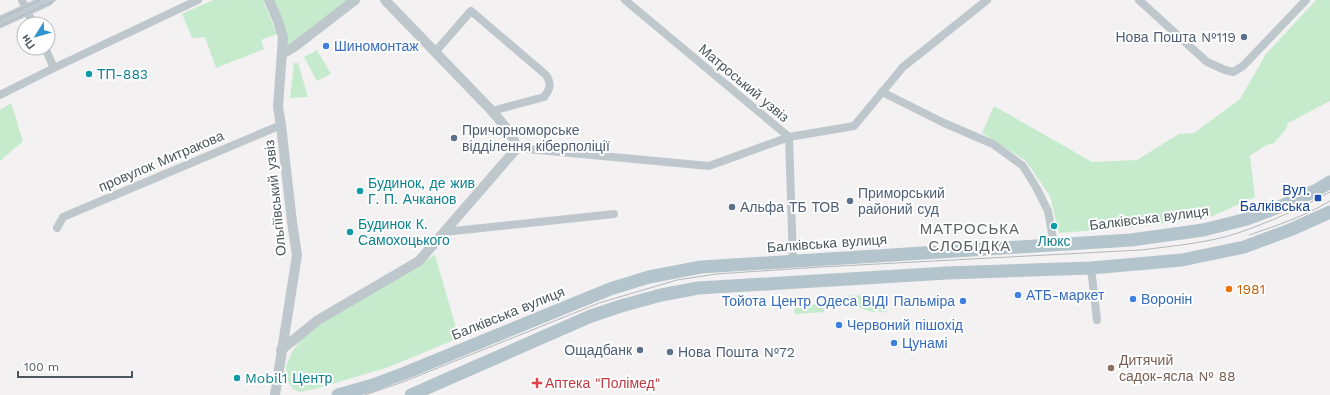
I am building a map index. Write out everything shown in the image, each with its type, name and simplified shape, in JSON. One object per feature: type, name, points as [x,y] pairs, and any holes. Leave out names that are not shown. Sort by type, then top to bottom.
[{"type":"main road","points":[[0,22],[24,5],[48,0]]},
{"type":"main road","name":"Балківська вулиця","points":[[338,395],[373,385],[574,303],[623,285],[649,278],[701,267],[1131,240],[1203,230],[1247,219],[1284,205],[1317,190],[1330,182]]},
{"type":"main road","points":[[411,395],[591,316],[661,295],[698,288],[752,284],[947,273],[1091,268],[1182,260],[1244,247],[1290,230],[1330,212]]},
{"type":"street","points":[[0,95],[198,0]]},
{"type":"street","name":"Ольгіївський узвіз","points":[[269,0],[282,32],[283,43],[278,107],[297,255],[275,395]]},
{"type":"street","points":[[282,54],[294,47],[355,0]]},
{"type":"street","points":[[385,0],[492,111],[514,138],[517,148]]},
{"type":"street","name":"Матроський узвіз","points":[[625,0],[789,137],[793,262]]},
{"type":"street","points":[[517,148],[709,166],[789,137],[854,126],[903,67],[987,0]]},
{"type":"street","points":[[1139,0],[1207,62],[1233,72],[1243,66],[1306,0]]},
{"type":"street","points":[[24,5],[29,16]]},
{"type":"street","points":[[435,52],[471,11],[546,75],[551,85],[544,97],[492,111]]},
{"type":"street","points":[[49,56],[54,68]]},
{"type":"street","points":[[882,92],[993,144],[1023,166],[1048,211],[1054,244]]},
{"type":"street","name":"провулок Митракова","points":[[57,228],[63,217],[281,125]]},
{"type":"street","points":[[281,350],[318,320],[419,261],[517,148]]},
{"type":"street","points":[[444,232],[614,214]]},
{"type":"street","points":[[1091,268],[1097,320]]},
{"type":"green space","points":[[213,0],[263,0],[277,34],[261,40],[264,49],[216,68],[205,37],[192,38],[182,14]]},
{"type":"green space","points":[[269,0],[355,0],[282,54]]},
{"type":"green space","points":[[1316,0],[1330,0],[1330,101],[1288,123],[1286,129],[1274,143],[1266,145],[1250,156],[1255,197],[1208,218],[1125,228],[1059,233],[1050,196],[1026,161],[982,133],[994,106],[1092,162],[1137,160],[1179,134],[1194,133],[1240,99],[1266,54]]},
{"type":"green space","points":[[317,50],[331,74],[317,81],[304,57]]},
{"type":"green space","points":[[294,63],[298,63],[308,97],[290,98]]},
{"type":"green space","points":[[11,103],[23,141],[0,161],[0,110]]},
{"type":"green space","points":[[435,255],[459,338],[389,367],[315,389],[299,392],[292,388],[287,379],[286,366],[293,350],[305,335],[320,322]]},
{"type":"green space","points":[[890,294],[886,313],[879,311],[872,312],[843,302],[844,296]]},
{"type":"green space","points":[[824,304],[824,312],[795,314],[794,305]]},
{"type":"tram line","points":[[0,19],[40,0]]},
{"type":"tram line","points":[[0,26],[56,0]]},
{"type":"tram line","points":[[365,395],[403,382],[599,303],[677,280],[716,274],[1141,250],[1177,246],[1202,242],[1238,233],[1308,204],[1330,192]]},
{"type":"tram line","points":[[1249,235],[1301,216],[1330,201]]},
{"type":"place","name":"Нова Пошта №119","points":[[1244,37]]},
{"type":"place","name":"Шиномонтаж","points":[[326,46]]},
{"type":"place","name":"ТП-883","points":[[89,74]]},
{"type":"place","name":"Причорноморське відділення кіберполіції","points":[[454,138]]},
{"type":"place","name":"Будинок, де жив Г. П. Ачканов","points":[[360,191]]},
{"type":"place","name":"Вул. Балківська","points":[[1318,198]]},
{"type":"place","name":"Приморський районий суд","points":[[850,201]]},
{"type":"place","name":"Альфа ТБ ТОВ","points":[[732,207]]},
{"type":"place","name":"Люкс","points":[[1054,226]]},
{"type":"place","name":"Будинок К. Самохоцького","points":[[350,232]]},
{"type":"place","name":"1981","points":[[1229,289]]},
{"type":"place","name":"АТБ-маркет","points":[[1018,295]]},
{"type":"place","name":"Воронін","points":[[1133,299]]},
{"type":"place","name":"Тойота Центр Одеса ВІДІ Пальміра","points":[[963,301]]},
{"type":"place","name":"Червоний пішохід","points":[[839,325]]},
{"type":"place","name":"Цунамі","points":[[894,343]]},
{"type":"place","name":"Ощадбанк","points":[[640,350]]},
{"type":"place","name":"Нова Пошта №72","points":[[670,352]]},
{"type":"place","name":"Дитячий садок-ясла № 88","points":[[1111,368]]},
{"type":"place","name":"Mobil1 Центр","points":[[237,378]]},
{"type":"place","name":"Аптека \"Полімед\"","points":[[537,383]]},
{"type":"district","name":"МАТРОСЬКА СЛОБІДКА","points":[[970,238]]}]
